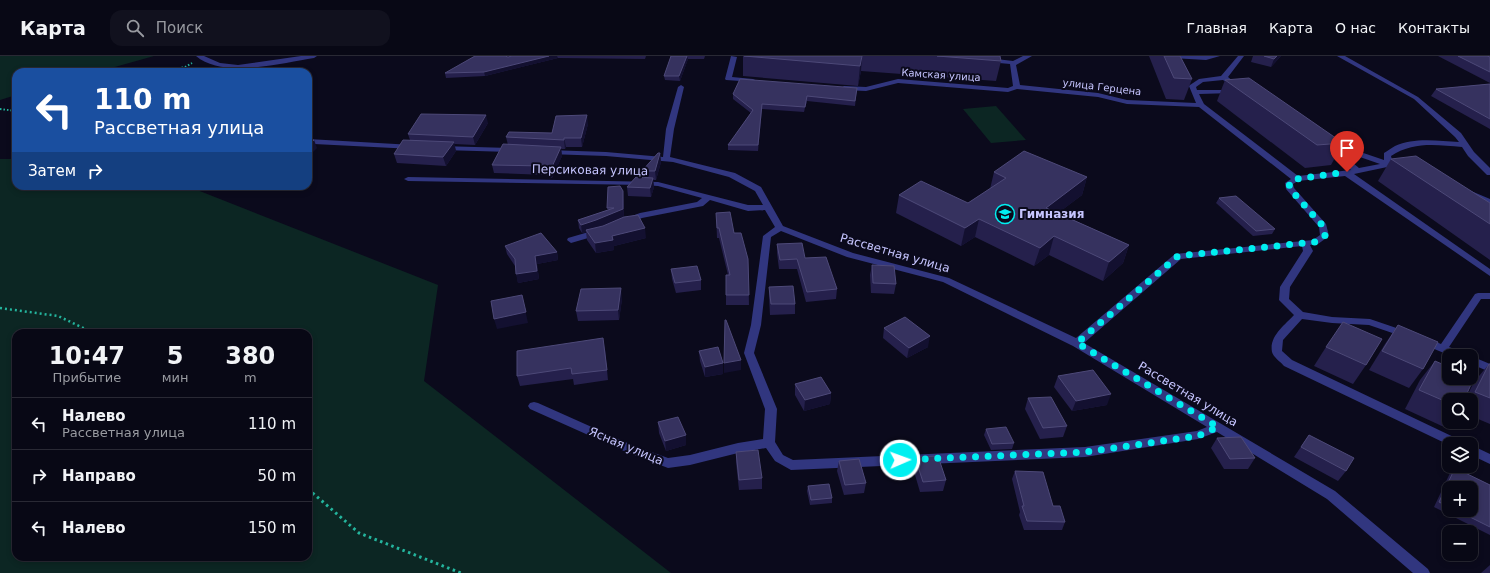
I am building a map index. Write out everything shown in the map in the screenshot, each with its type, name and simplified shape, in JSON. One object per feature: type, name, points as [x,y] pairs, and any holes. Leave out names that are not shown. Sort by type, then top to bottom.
[{"type":"street","points":[[200,57],[219,66],[238,67],[314,56]]},
{"type":"street","points":[[735,56],[728,79],[759,82]]},
{"type":"street","points":[[1017,87],[1013,64],[1029,56]]},
{"type":"street","points":[[1172,56],[1206,58],[1217,56]]},
{"type":"street","points":[[1224,78],[1228,69],[1240,59],[1241,56]]},
{"type":"street","points":[[1340,56],[1416,98],[1458,135],[1471,154],[1490,173]]},
{"type":"street","points":[[980,59],[1016,63]]},
{"type":"street","points":[[1195,92],[1243,91],[1224,78],[1201,80],[1192,86],[1201,105],[1296,179]]},
{"type":"street","name":"Камская улица","points":[[837,88],[867,89],[898,81],[1008,90],[1017,87]]},
{"type":"street","points":[[666,160],[670,129],[681,87]]},
{"type":"street","name":"улица Герцена","points":[[1017,87],[1098,95],[1127,102],[1201,105]]},
{"type":"street","points":[[1322,140],[1393,166]]},
{"type":"street","points":[[312,142],[519,150]]},
{"type":"street","points":[[1393,166],[1387,155],[1398,147],[1428,143],[1465,145]]},
{"type":"street","points":[[1335,146],[1331,149],[1358,171]]},
{"type":"street","points":[[542,151],[606,154],[666,160],[732,175],[758,189],[780,228],[767,236],[756,325],[749,353],[771,408],[769,443],[779,458],[791,465],[1085,452],[1198,436],[1218,427]]},
{"type":"street","points":[[1077,343],[1178,256],[1315,242],[1325,236],[1323,226],[1290,189],[1289,183],[1296,179],[1393,166]]},
{"type":"street","points":[[1347,172],[1490,273]]},
{"type":"street","name":"Персиковая улица","points":[[408,179],[658,184],[748,208],[768,207]]},
{"type":"street","points":[[1464,191],[1490,202]]},
{"type":"street","points":[[620,224],[640,216],[700,204],[708,198]]},
{"type":"street","name":"Рассветная улица","points":[[780,228],[850,255],[946,280],[1077,343],[1331,495],[1423,573]]},
{"type":"street","points":[[570,240],[607,229]]},
{"type":"street","points":[[1305,243],[1308,252],[1285,287],[1284,300],[1300,315],[1332,320],[1370,322],[1443,348],[1478,296],[1490,296]]},
{"type":"street","points":[[1300,315],[1278,339],[1277,352],[1288,363],[1443,437]]},
{"type":"street","points":[[1478,363],[1490,368]]},
{"type":"street","name":"Ясная улица","points":[[534,406],[628,448],[668,464],[738,448],[769,443]]},
{"type":"street","points":[[1478,453],[1490,459]]},
{"type":"path","points":[[179,68],[184,67],[200,57]]},
{"type":"path","points":[[0,109],[12,110]]},
{"type":"path","points":[[0,308],[58,316],[86,329]]},
{"type":"path","points":[[312,492],[359,533],[461,573]]},
{"type":"green space","points":[[0,56],[154,56],[111,68],[12,68],[12,96],[0,100]]},
{"type":"green space","points":[[996,106],[1026,140],[991,143],[963,109]]},
{"type":"green space","points":[[0,159],[12,159],[12,190],[197,190],[438,285],[424,381],[671,573],[0,573]]},
{"type":"building","points":[[475,56],[549,56],[484,72],[445,73]]},
{"type":"building","points":[[671,56],[687,56],[679,76],[664,76]]},
{"type":"building","points":[[744,56],[862,56],[860,66]]},
{"type":"building","points":[[937,56],[1000,56],[1001,61]]},
{"type":"building","points":[[1164,56],[1180,56],[1192,79],[1174,78]]},
{"type":"building","points":[[1264,56],[1277,56],[1274,59]]},
{"type":"building","points":[[1458,56],[1490,57],[1490,72]]},
{"type":"building","points":[[1249,78],[1343,143],[1317,145],[1225,80]]},
{"type":"building","points":[[740,79],[857,88],[855,101],[807,96],[805,107],[762,104],[758,145],[728,145],[753,110],[733,94]]},
{"type":"building","points":[[1490,84],[1490,119],[1436,89]]},
{"type":"building","points":[[421,114],[486,115],[473,137],[408,134]]},
{"type":"building","points":[[587,115],[581,138],[564,138],[564,140],[506,137],[509,132],[552,133],[556,116]]},
{"type":"building","points":[[403,140],[454,142],[443,157],[394,154]]},
{"type":"building","points":[[503,144],[561,147],[551,169],[544,166],[492,165]]},
{"type":"building","points":[[1024,151],[1087,177],[1046,208],[1129,245],[1109,262],[1054,236],[1040,248],[979,219],[965,228],[899,195],[921,181],[968,203],[1006,178],[994,172]]},
{"type":"building","points":[[658,153],[660,153],[655,171],[642,171]]},
{"type":"building","points":[[1416,156],[1490,203],[1490,224],[1391,159]]},
{"type":"building","points":[[636,177],[653,178],[650,188],[627,187]]},
{"type":"building","points":[[620,186],[623,191],[623,209],[581,225],[578,220],[614,208],[607,208],[608,187]]},
{"type":"building","points":[[1236,196],[1275,229],[1256,231],[1219,198]]},
{"type":"building","points":[[730,212],[734,233],[741,233],[748,259],[749,295],[726,295],[726,275],[730,275],[719,228],[717,228],[716,213]]},
{"type":"building","points":[[638,215],[645,228],[612,236],[613,240],[595,243],[586,230],[603,226],[624,217]]},
{"type":"building","points":[[541,233],[557,252],[535,256],[537,271],[516,274],[515,259],[505,246]]},
{"type":"building","points":[[802,243],[805,258],[826,257],[837,289],[807,292],[797,259],[780,260],[777,244]]},
{"type":"building","points":[[872,265],[894,266],[896,284],[873,283]]},
{"type":"building","points":[[697,266],[701,280],[675,283],[671,269]]},
{"type":"building","points":[[793,286],[795,304],[771,304],[769,287]]},
{"type":"building","points":[[621,288],[618,310],[576,311],[581,289]]},
{"type":"building","points":[[522,295],[526,312],[494,319],[491,301]]},
{"type":"building","points":[[905,317],[930,336],[909,348],[884,328]]},
{"type":"building","points":[[726,320],[741,360],[724,363]]},
{"type":"building","points":[[1343,322],[1382,339],[1366,365],[1326,347]]},
{"type":"building","points":[[1398,325],[1438,342],[1423,369],[1382,351]]},
{"type":"building","points":[[603,338],[607,370],[572,374],[571,368],[517,376],[517,351]]},
{"type":"building","points":[[718,347],[723,363],[705,367],[699,351]]},
{"type":"building","points":[[1435,361],[1442,364],[1442,385],[1471,385],[1467,393],[1442,393],[1442,400],[1419,390]]},
{"type":"building","points":[[1489,364],[1490,364],[1490,398],[1475,392]]},
{"type":"building","points":[[1093,370],[1111,394],[1076,401],[1058,376]]},
{"type":"building","points":[[821,377],[831,393],[805,400],[795,384]]},
{"type":"building","points":[[1051,397],[1067,426],[1043,428],[1028,398]]},
{"type":"building","points":[[678,417],[686,435],[665,441],[658,422]]},
{"type":"building","points":[[1006,427],[1014,443],[992,444],[986,429]]},
{"type":"building","points":[[1309,435],[1354,458],[1346,471],[1301,447]]},
{"type":"building","points":[[1241,437],[1255,458],[1230,459],[1217,438]]},
{"type":"building","points":[[758,450],[762,478],[739,480],[736,452]]},
{"type":"building","points":[[938,456],[946,480],[923,482],[915,457]]},
{"type":"building","points":[[859,459],[866,483],[845,485],[839,461]]},
{"type":"building","points":[[1015,471],[1043,472],[1053,506],[1060,506],[1065,522],[1027,521],[1022,506],[1024,506]]},
{"type":"building","points":[[1453,473],[1465,473],[1490,485],[1490,527],[1470,517],[1478,517],[1478,481],[1449,481]]},
{"type":"building","points":[[829,484],[832,498],[811,500],[808,486]]},
{"type":"building","points":[[1442,496],[1442,504],[1439,502]]},
{"type":"place","name":"Гимназия","points":[[1005,214]]},
{"type":"route","points":[[900,460],[1085,452],[1198,436],[1218,427],[1077,343],[1178,256],[1315,242],[1325,236],[1323,226],[1290,189],[1289,183],[1296,179],[1347,172]]}]
